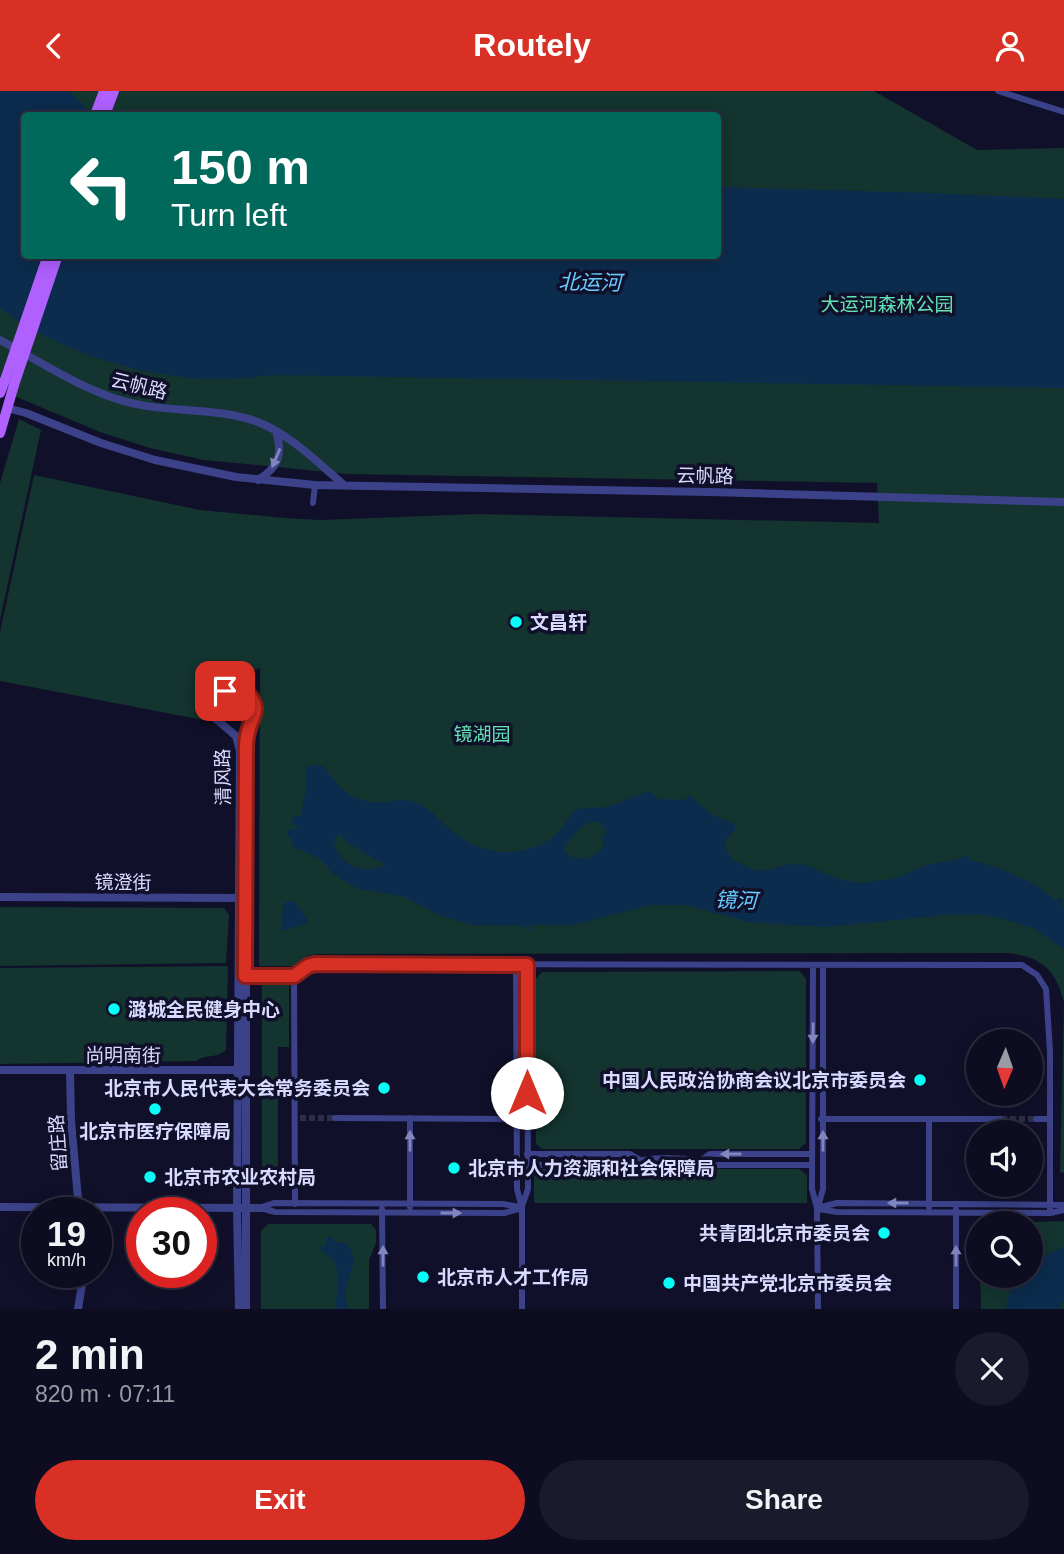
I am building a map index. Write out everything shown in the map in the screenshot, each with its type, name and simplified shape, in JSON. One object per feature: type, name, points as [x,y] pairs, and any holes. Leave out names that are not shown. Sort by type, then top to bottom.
[{"type":"main road","points":[[96,112],[104,91]]},
{"type":"main road","points":[[106,112],[114,91]]},
{"type":"main road","points":[[0,433],[10,382],[47,259]]},
{"type":"main road","points":[[0,393],[10,382],[56,259]]},
{"type":"street","points":[[998,91],[1064,112]]},
{"type":"street","name":"云帆路","points":[[0,340],[85,387],[118,400],[141,406],[243,417],[276,431],[295,443],[345,486]]},
{"type":"street","name":"云帆路","points":[[7,408],[155,460],[258,480],[345,486],[827,492],[1064,502]]},
{"type":"street","points":[[258,480],[267,474],[279,458],[281,446],[276,431]]},
{"type":"street","points":[[313,503],[315,485]]},
{"type":"street","name":"清风路","points":[[239,1309],[242,898],[247,734],[255,715],[255,707],[247,692],[236,689],[225,691],[218,698],[215,709],[216,719],[233,732],[239,742],[242,898]]},
{"type":"street","name":"镜澄街","points":[[0,897],[242,898]]},
{"type":"street","points":[[241,976],[294,976],[315,964],[1022,965],[1037,975],[1046,989],[1049,1010],[1050,1213]]},
{"type":"street","points":[[516,965],[517,1189],[522,1208],[522,1309]]},
{"type":"street","points":[[522,1208],[528,1189],[527,965]]},
{"type":"street","points":[[813,965],[812,1189],[817,1208],[818,1309]]},
{"type":"street","points":[[817,1208],[823,1189],[823,965]]},
{"type":"street","points":[[294,976],[297,1118],[295,1204]]},
{"type":"street","name":"尚明南街","points":[[0,1070],[241,1070]]},
{"type":"street","name":"留庄路","points":[[70,1070],[78,1197]]},
{"type":"street","points":[[335,1118],[527,1119]]},
{"type":"street","points":[[410,1118],[410,1212]]},
{"type":"street","points":[[812,1119],[1001,1119]]},
{"type":"street","points":[[929,1119],[929,1213]]},
{"type":"street","points":[[1036,1119],[1049,1119]]},
{"type":"street","points":[[527,1154],[630,1154],[640,1160]]},
{"type":"street","points":[[701,1160],[710,1154],[812,1154]]},
{"type":"street","points":[[527,1165],[701,1160],[710,1165],[812,1165]]},
{"type":"street","points":[[261,1208],[274,1203],[410,1203],[503,1204],[522,1208]]},
{"type":"street","points":[[817,1208],[837,1203],[1050,1204],[1064,1208]]},
{"type":"street","points":[[382,1204],[383,1309]]},
{"type":"street","points":[[956,1204],[956,1309]]},
{"type":"street","points":[[0,1207],[21,1208]]},
{"type":"street","name":"清风路","points":[[241,1208],[246,1309]]},
{"type":"street","points":[[112,1210],[261,1208],[275,1212],[503,1213],[522,1208]]},
{"type":"street","points":[[817,1208],[837,1212],[929,1213],[1050,1213],[1064,1208]]},
{"type":"street","points":[[78,1309],[81,1288]]},
{"type":"green space","points":[[0,91],[874,91],[977,150],[1064,148],[1064,1002],[1057,981],[1046,967],[1030,958],[1008,953],[317,954],[307,956],[294,966],[259,966],[260,668],[232,679],[213,681],[203,720],[0,681],[0,632],[34,475],[200,510],[320,520],[479,514],[879,523],[877,483],[348,474],[204,460],[150,448],[100,432],[0,390]]},
{"type":"green space","points":[[19,419],[41,430],[0,620],[0,483]]},
{"type":"green space","points":[[0,907],[224,908],[229,915],[226,963],[0,966]]},
{"type":"green space","name":"潞城全民健身中心","points":[[228,966],[226,1050],[218,1055],[196,1061],[0,1064],[0,968]]},
{"type":"green space","points":[[800,971],[806,979],[806,1143],[799,1149],[542,1149],[536,1144],[535,980],[542,972]]},
{"type":"green space","points":[[262,984],[289,984],[289,1047],[278,1047],[278,1172],[262,1172]]},
{"type":"green space","points":[[1064,1002],[1064,1173],[1060,1172]]},
{"type":"green space","points":[[539,1169],[799,1169],[807,1175],[807,1203],[534,1203],[534,1175]]},
{"type":"green space","points":[[1064,1221],[1064,1309],[981,1309],[980,1288],[1043,1288],[1043,1222]]},
{"type":"green space","points":[[268,1224],[371,1224],[376,1230],[376,1243],[369,1260],[369,1309],[261,1309],[261,1231]]},
{"type":"water","name":"北运河","points":[[0,91],[69,91],[90,112],[21,112],[21,259],[721,259],[721,187],[1064,199],[1064,388],[272,375],[190,378],[132,368],[75,350],[23,324],[0,308]]},
{"type":"water","name":"镜河","points":[[312,765],[323,766],[341,788],[363,800],[406,800],[420,804],[461,837],[478,847],[498,852],[518,851],[544,843],[560,830],[577,809],[606,807],[649,791],[658,799],[684,800],[688,796],[692,797],[712,815],[735,824],[735,830],[725,840],[727,852],[732,859],[754,870],[764,871],[788,864],[806,865],[841,880],[859,883],[893,879],[927,865],[963,858],[965,855],[969,860],[990,865],[1027,880],[1054,900],[1061,898],[1064,901],[1061,904],[1064,909],[1064,949],[1033,928],[979,915],[947,915],[824,927],[748,922],[686,905],[651,905],[573,925],[529,925],[529,931],[525,926],[471,925],[437,914],[403,896],[357,889],[335,875],[320,859],[292,846],[292,838],[287,837],[289,829],[297,829],[298,825],[291,824],[294,816],[301,816],[306,787],[305,768]],"holes":[[[595,821],[602,824],[606,831],[602,838],[604,845],[596,854],[580,859],[564,851],[576,832]],[[338,835],[342,835],[347,843],[386,865],[369,869],[346,862],[336,850],[334,841]]]},
{"type":"water","points":[[287,901],[294,901],[307,923],[284,931],[281,928],[283,905]]},
{"type":"water","points":[[331,1237],[335,1242],[347,1243],[355,1259],[345,1290],[347,1309],[335,1309],[337,1269],[331,1258],[318,1247],[326,1246],[326,1238]]},
{"type":"water","points":[[1064,1247],[1064,1300],[1058,1309],[1006,1309],[1012,1288],[1043,1288],[1043,1257]]},
{"type":"tunnel","points":[[300,1118],[335,1118]]},
{"type":"tunnel","points":[[1001,1119],[1036,1119]]},
{"type":"place","name":"文昌轩","points":[[516,622]]},
{"type":"place","name":"潞城全民健身中心","points":[[114,1009]]},
{"type":"place","name":"中国人民政治协商会议北京市委员会","points":[[920,1080]]},
{"type":"place","name":"北京市人民代表大会常务委员会","points":[[384,1088]]},
{"type":"place","name":"北京市医疗保障局","points":[[155,1109]]},
{"type":"place","name":"北京市人力资源和社会保障局","points":[[454,1168]]},
{"type":"place","name":"北京市农业农村局","points":[[150,1177]]},
{"type":"place","name":"共青团北京市委员会","points":[[884,1233]]},
{"type":"place","name":"北京市人才工作局","points":[[423,1277]]},
{"type":"place","name":"中国共产党北京市委员会","points":[[669,1283]]},
{"type":"route","points":[[225,691],[236,689],[247,692],[255,707],[255,715],[247,734],[246,751],[245,976],[294,976],[315,964],[527,965],[527,1093]]},
{"type":"park label","name":"大运河森林公园","points":[[887,304]]},
{"type":"park label","name":"镜湖园","points":[[482,734]]}]
